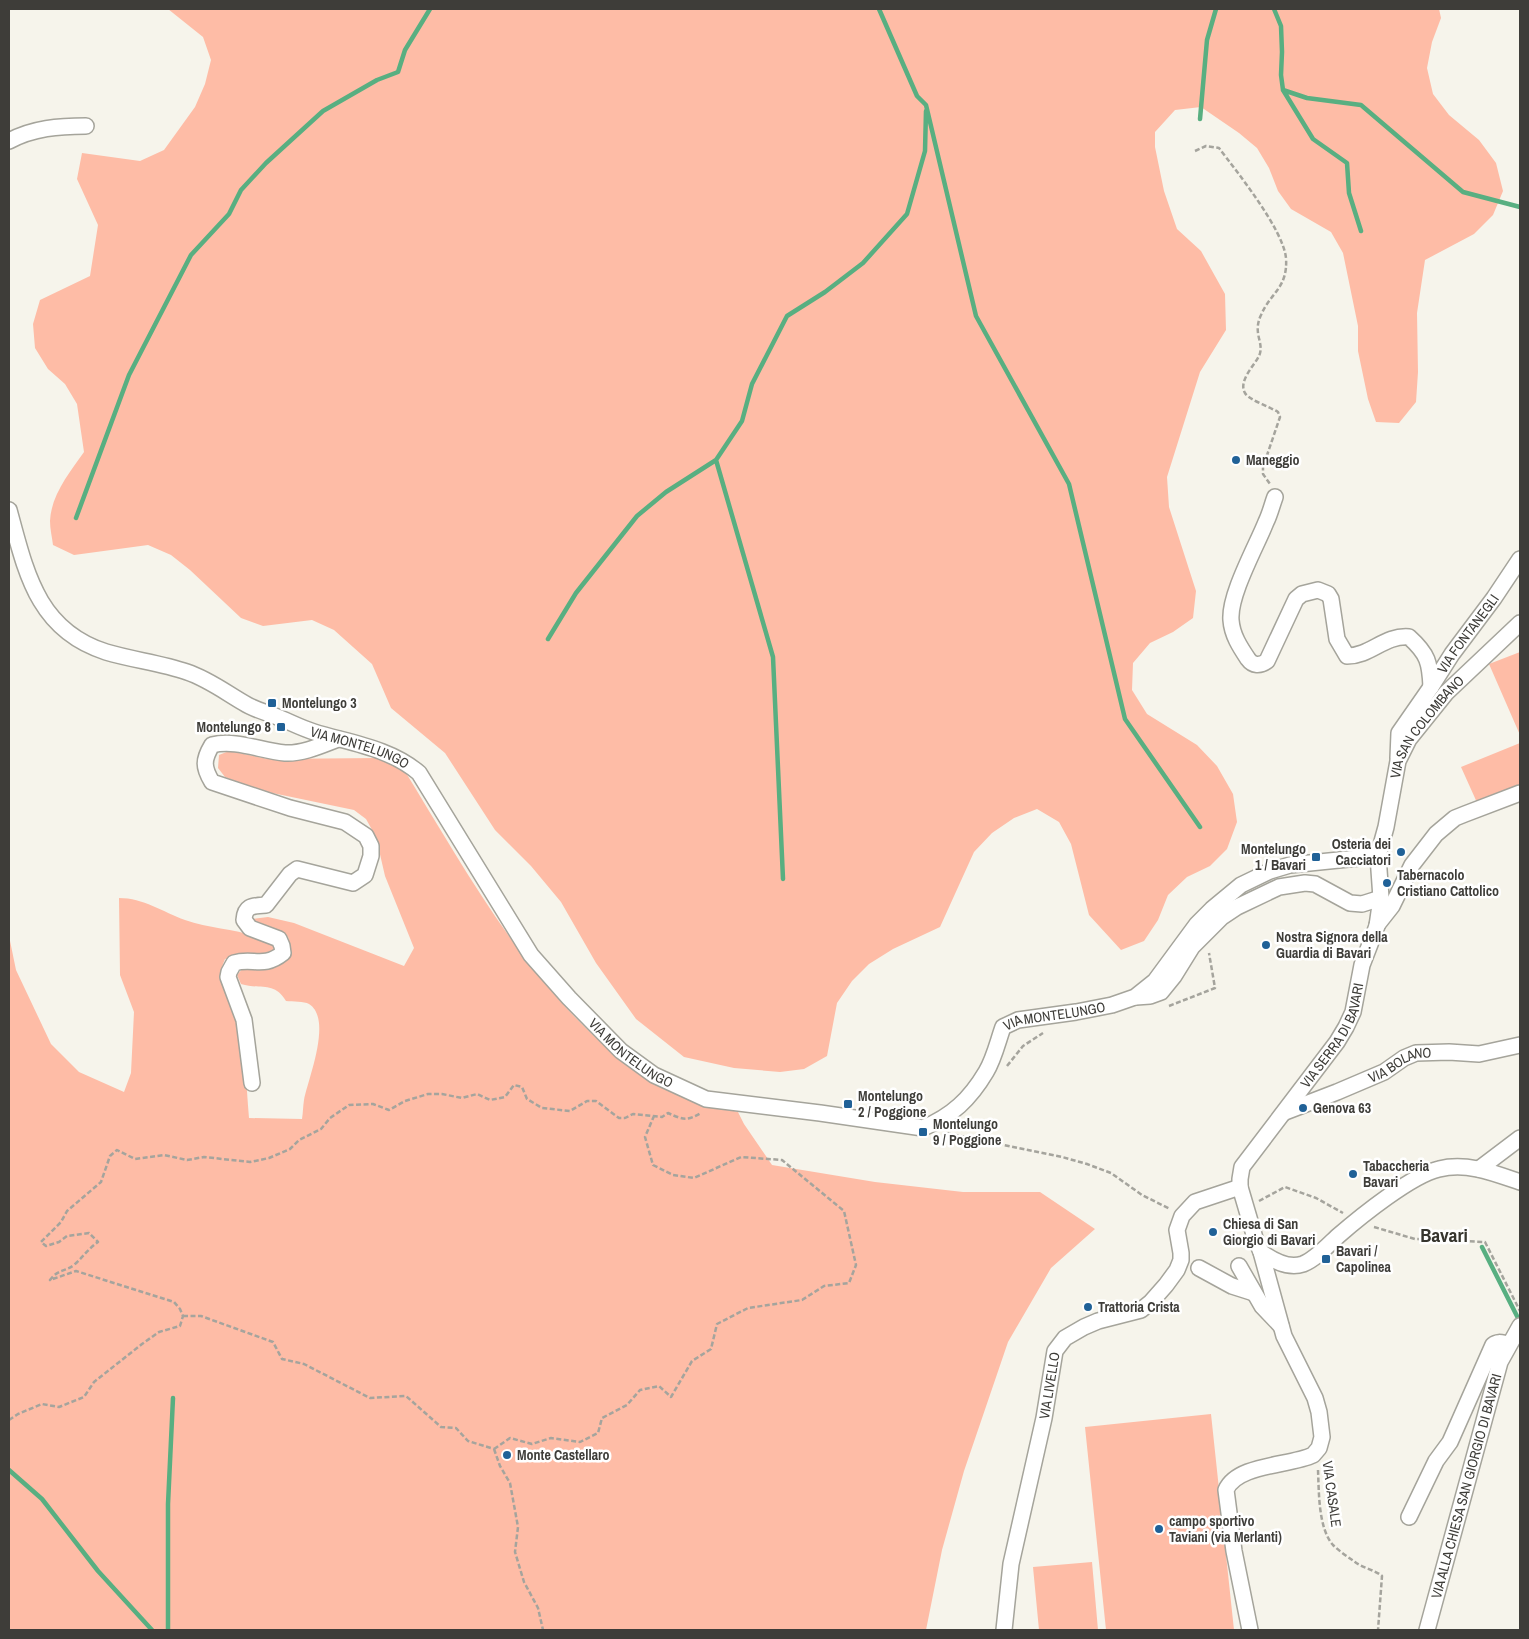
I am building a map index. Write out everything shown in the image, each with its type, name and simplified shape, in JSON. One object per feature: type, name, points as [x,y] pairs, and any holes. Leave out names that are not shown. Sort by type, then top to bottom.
[{"type":"street","points":[[9,141],[17,136],[52,127],[86,126]]},
{"type":"street","points":[[1275,497],[1235,594],[1230,619],[1236,642],[1250,662],[1255,665],[1262,665],[1267,661],[1296,599],[1310,591],[1323,591],[1331,599],[1337,639],[1347,656],[1356,656],[1393,638],[1409,637],[1426,656],[1430,669],[1431,687]]},
{"type":"street","name":"VIA MONTELUNGO","points":[[9,510],[19,548],[36,595],[47,612],[62,629],[90,646],[107,652],[188,672],[212,683],[246,704],[312,731],[382,752],[407,763],[419,773],[532,955],[569,998],[621,1051],[654,1075],[706,1099],[923,1128],[938,1122],[960,1107],[987,1071],[1003,1027],[1018,1020],[1076,1012],[1135,997],[1155,981],[1197,924],[1212,909],[1241,885],[1270,871],[1290,865],[1378,856]]},
{"type":"street","name":"VIA FONTANEGLI","points":[[1398,762],[1399,733],[1452,654],[1494,598],[1520,559]]},
{"type":"street","name":"VIA SAN COLOMBANO","points":[[1378,856],[1386,827],[1398,762],[1409,739],[1446,692],[1520,623]]},
{"type":"street","points":[[252,1083],[244,1020],[228,977],[228,972],[234,963],[266,962],[283,953],[279,940],[250,928],[244,920],[246,909],[250,906],[266,905],[290,874],[297,869],[353,883],[365,875],[371,856],[371,846],[366,836],[345,822],[290,808],[212,782],[206,771],[205,756],[212,745],[224,742],[287,753],[317,748],[338,739]]},
{"type":"street","points":[[1377,926],[1392,906],[1412,865],[1436,834],[1455,818],[1520,793]]},
{"type":"street","name":"VIA SERRA DI BAVARI","points":[[1261,1252],[1240,1187],[1242,1167],[1337,1042],[1346,1027],[1352,1012],[1362,965],[1377,926],[1381,898],[1378,856]]},
{"type":"street","points":[[1135,997],[1150,996],[1161,992],[1174,976],[1192,947],[1222,917],[1237,907],[1279,887],[1305,883],[1315,884],[1350,903],[1362,904],[1381,898]]},
{"type":"street","name":"VIA BOLANO","points":[[1285,1112],[1384,1072],[1404,1058],[1416,1053],[1449,1052],[1479,1054],[1520,1045]]},
{"type":"street","points":[[1479,1169],[1520,1138]]},
{"type":"street","points":[[1261,1252],[1269,1258],[1287,1264],[1303,1264],[1312,1259],[1388,1197],[1429,1172],[1455,1167],[1479,1169],[1520,1182]]},
{"type":"street","points":[[1182,1216],[1194,1202],[1240,1187]]},
{"type":"street","name":"VIA LIVELLO","points":[[1004,1630],[1011,1564],[1044,1418],[1055,1351],[1065,1338],[1084,1327],[1141,1310],[1151,1302],[1177,1270],[1181,1260],[1177,1230],[1182,1216]]},
{"type":"street","points":[[1250,1630],[1234,1551],[1226,1490],[1231,1482],[1246,1473],[1308,1457],[1317,1452],[1322,1437],[1315,1398],[1284,1336],[1261,1252]]},
{"type":"street","points":[[1239,1266],[1262,1306],[1281,1326]]},
{"type":"street","points":[[1199,1268],[1232,1286],[1254,1294]]},
{"type":"street","name":"VIA ALLA CHIESA SAN GIORGIO DI BAVARI","points":[[1427,1630],[1500,1362],[1508,1344],[1520,1326]]},
{"type":"street","name":"VIA ALLA CHIESA SAN GIORGIO DI BAVARI","points":[[1409,1517],[1436,1461],[1450,1442],[1493,1345],[1496,1342],[1508,1344]]},
{"type":"path","points":[[1196,151],[1206,146],[1219,148],[1274,225],[1284,250],[1286,266],[1283,282],[1261,315],[1256,328],[1260,355],[1248,373],[1243,385],[1244,391],[1248,396],[1278,412],[1280,417],[1263,474],[1270,482],[1275,497]]},
{"type":"path","points":[[1164,1008],[1215,988],[1205,935]]},
{"type":"path","points":[[1007,1066],[1023,1046],[1046,1031]]},
{"type":"path","points":[[9,1420],[42,1404],[59,1407],[84,1397],[94,1382],[142,1344],[159,1332],[180,1326],[183,1316],[174,1302],[76,1271],[50,1280],[55,1273],[73,1266],[89,1248],[98,1242],[90,1233],[67,1236],[59,1242],[46,1246],[41,1242],[61,1222],[66,1211],[101,1182],[110,1156],[116,1150],[135,1158],[164,1156],[187,1160],[204,1157],[250,1162],[269,1158],[290,1149],[299,1140],[321,1129],[330,1118],[349,1105],[373,1104],[389,1110],[405,1101],[428,1094],[462,1098],[477,1094],[490,1100],[505,1097],[514,1085],[522,1087],[527,1099],[542,1108],[570,1111],[587,1101],[596,1102],[619,1118],[625,1118],[633,1114],[662,1117],[668,1113],[680,1119],[691,1118],[702,1112],[706,1099]]},
{"type":"path","points":[[494,1449],[510,1438],[532,1444],[551,1438],[580,1442],[598,1433],[602,1418],[627,1405],[640,1390],[659,1386],[671,1397],[692,1361],[711,1349],[717,1324],[748,1308],[802,1300],[824,1286],[850,1283],[856,1265],[844,1211],[782,1160],[741,1157],[694,1178],[673,1175],[653,1165],[644,1137],[654,1116]]},
{"type":"path","points":[[948,1128],[941,1132],[1062,1156],[1111,1173],[1142,1195],[1182,1216]]},
{"type":"path","points":[[1246,1208],[1285,1187],[1316,1198],[1343,1214]]},
{"type":"path","points":[[1373,1226],[1415,1239],[1485,1242],[1520,1312]]},
{"type":"path","points":[[183,1316],[201,1316],[273,1342],[282,1358],[304,1364],[370,1398],[406,1396],[441,1427],[456,1428],[468,1441],[494,1449]]},
{"type":"path","points":[[494,1449],[500,1466],[510,1483],[518,1527],[515,1552],[524,1582],[538,1608],[543,1630]]},
{"type":"path","name":"VIA CASALE","points":[[1317,1452],[1322,1515],[1329,1538],[1334,1545],[1356,1563],[1382,1576],[1378,1630]]},
{"type":"shaded area","points":[[168,9],[1439,9],[1441,18],[1432,42],[1427,68],[1433,94],[1449,115],[1479,140],[1496,163],[1503,191],[1493,215],[1474,234],[1425,260],[1417,313],[1418,372],[1416,402],[1399,423],[1376,422],[1368,399],[1358,351],[1358,326],[1343,253],[1331,232],[1291,209],[1278,191],[1269,168],[1257,148],[1201,107],[1175,110],[1155,132],[1155,147],[1164,191],[1177,229],[1201,251],[1225,294],[1226,330],[1200,372],[1167,477],[1169,507],[1196,591],[1193,618],[1173,632],[1150,643],[1133,663],[1132,690],[1147,714],[1197,745],[1217,766],[1233,794],[1237,822],[1227,849],[1210,866],[1187,877],[1168,895],[1158,920],[1144,941],[1121,950],[1089,915],[1071,844],[1059,822],[1037,809],[1014,818],[992,833],[974,852],[940,927],[893,949],[869,964],[852,981],[837,1003],[827,1056],[804,1069],[780,1072],[734,1068],[684,1057],[636,1019],[596,963],[561,902],[531,866],[495,830],[445,753],[391,708],[372,664],[334,630],[312,620],[263,626],[241,618],[190,570],[171,555],[148,545],[74,555],[53,545],[50,521],[54,502],[62,484],[84,452],[77,404],[65,384],[48,369],[35,348],[33,324],[40,300],[90,276],[98,225],[77,179],[82,153],[140,161],[164,150],[195,107],[205,84],[211,60],[203,37]]},
{"type":"shaded area","points":[[1520,652],[1520,735],[1489,664]]},
{"type":"shaded area","points":[[1520,743],[1520,790],[1479,807],[1461,767]]},
{"type":"shaded area","points":[[229,751],[268,759],[378,758],[403,768],[467,874],[513,942],[565,1006],[612,1053],[646,1079],[679,1095],[738,1112],[772,1165],[875,1182],[963,1192],[1040,1192],[1095,1229],[1051,1268],[1008,1342],[964,1471],[942,1550],[926,1630],[9,1630],[9,936],[16,970],[51,1044],[79,1072],[124,1092],[131,1073],[134,1012],[120,975],[119,898],[145,903],[197,924],[245,933],[278,948],[267,954],[225,959],[222,967],[222,979],[234,1006],[241,1033],[249,1118],[302,1119],[304,1100],[314,1064],[319,1035],[319,1022],[316,1012],[309,1004],[286,1001],[277,991],[271,988],[241,984],[237,975],[244,967],[263,970],[283,962],[290,955],[288,937],[280,931],[265,927],[252,919],[268,917],[294,923],[404,966],[414,948],[385,876],[376,837],[366,819],[354,810],[258,790],[225,777],[218,768],[219,755]]},
{"type":"shaded area","name":"campo sportivo Taviani (via Merlanti)","points":[[1211,1414],[1234,1630],[1106,1630],[1085,1427]]},
{"type":"shaded area","points":[[1092,1562],[1098,1630],[1039,1630],[1033,1567]]},
{"type":"waterway","points":[[76,518],[129,375],[191,255],[229,214],[241,190],[266,163],[323,111],[377,80],[398,72],[405,50],[430,9]]},
{"type":"waterway","points":[[879,9],[917,96],[926,105],[976,316],[1069,484],[1125,719],[1200,827]]},
{"type":"waterway","points":[[1200,119],[1207,40],[1216,9]]},
{"type":"waterway","points":[[1274,9],[1281,26],[1281,75],[1283,90],[1313,139],[1347,163],[1349,193],[1361,231]]},
{"type":"waterway","points":[[1283,90],[1307,98],[1361,105],[1463,192],[1520,207]]},
{"type":"waterway","points":[[548,639],[576,593],[637,516],[666,492],[716,460],[742,421],[752,384],[787,316],[825,292],[863,263],[907,214],[925,151],[926,111]]},
{"type":"waterway","points":[[716,460],[773,657],[783,879]]},
{"type":"waterway","points":[[1482,1247],[1520,1322]]},
{"type":"waterway","points":[[168,1630],[168,1504],[173,1398]]},
{"type":"waterway","points":[[9,1470],[42,1499],[98,1571],[152,1630]]},
{"type":"place","name":"Maneggio","points":[[1236,460]]},
{"type":"place","name":"Montelungo 3","points":[[272,703]]},
{"type":"place","name":"Montelungo 8","points":[[281,727]]},
{"type":"place","name":"Osteria dei Cacciatori","points":[[1401,852]]},
{"type":"place","name":"Montelungo 1 / Bavari","points":[[1316,857]]},
{"type":"place","name":"Tabernacolo Cristiano Cattolico","points":[[1387,883]]},
{"type":"place","name":"Nostra Signora della Guardia di Bavari","points":[[1266,945]]},
{"type":"place","name":"Montelungo 2 / Poggione","points":[[848,1104]]},
{"type":"place","name":"Genova 63","points":[[1303,1108]]},
{"type":"place","name":"Montelungo 9 / Poggione","points":[[923,1132]]},
{"type":"place","name":"Tabaccheria Bavari","points":[[1353,1174]]},
{"type":"place","name":"Chiesa di San Giorgio di Bavari","points":[[1213,1232]]},
{"type":"place","name":"Bavari / Capolinea","points":[[1326,1259]]},
{"type":"place","name":"Trattoria Crista","points":[[1088,1307]]},
{"type":"place","name":"Monte Castellaro","points":[[507,1455]]},
{"type":"place","name":"campo sportivo Taviani (via Merlanti)","points":[[1159,1529]]},
{"type":"district","name":"Bavari","points":[[1444,1235]]}]
